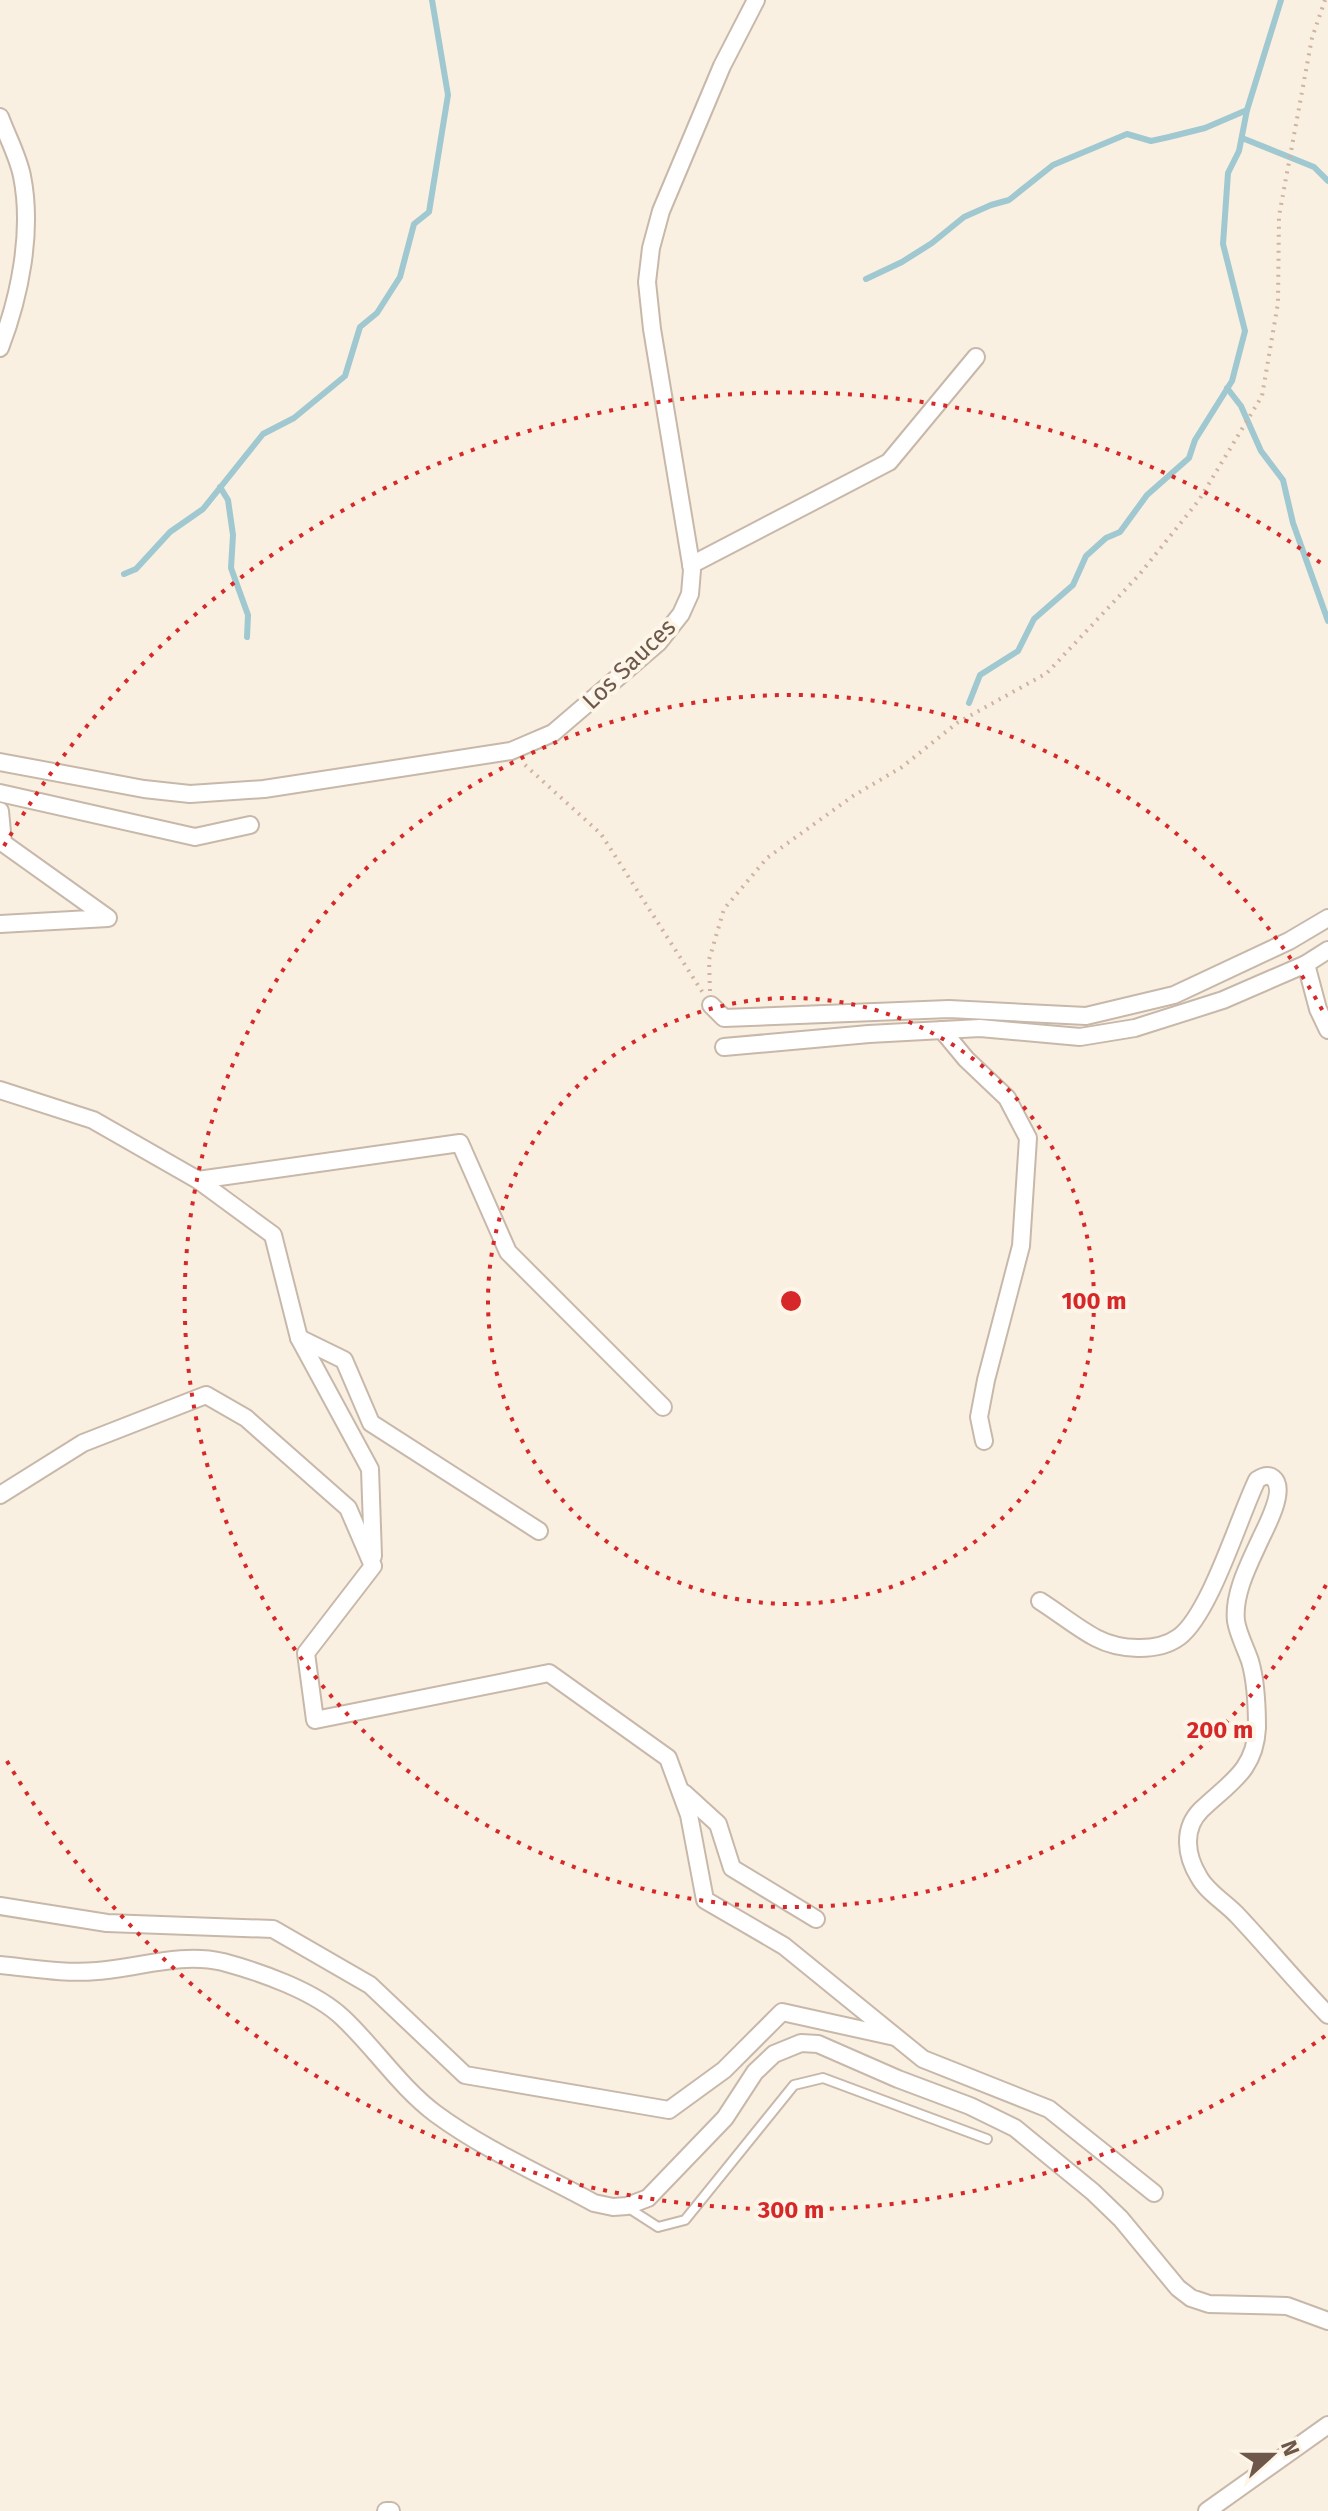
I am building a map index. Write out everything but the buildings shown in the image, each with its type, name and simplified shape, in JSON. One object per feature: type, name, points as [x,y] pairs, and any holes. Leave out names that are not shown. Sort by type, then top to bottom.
[{"type":"street","name":"Los Sauces","points":[[0,762],[144,789],[190,794],[264,789],[511,751],[553,733],[658,643],[681,614],[690,594],[691,565],[652,329],[647,282],[650,259],[661,211],[722,66],[756,0]]},
{"type":"street","points":[[0,117],[21,172],[26,201],[21,270],[11,321],[0,348]]},
{"type":"street","points":[[691,565],[889,462],[976,357]]},
{"type":"street","points":[[0,793],[195,837],[250,825]]},
{"type":"street","points":[[0,811],[3,843],[108,918],[0,924]]},
{"type":"street","points":[[711,1005],[724,1018],[949,1009],[1086,1016],[1174,995],[1289,941],[1328,918]]},
{"type":"street","points":[[724,1047],[980,1028],[1080,1037],[1135,1028],[1223,1000],[1306,964],[1328,950]]},
{"type":"street","points":[[1306,964],[1318,1009],[1328,1030]]},
{"type":"street","points":[[942,1030],[966,1059],[1007,1098],[1028,1138],[1021,1246],[986,1380],[979,1417],[984,1441]]},
{"type":"street","points":[[0,1090],[93,1120],[198,1180],[273,1235],[299,1338],[370,1469],[373,1566],[306,1653],[315,1720],[549,1673],[668,1758],[689,1815],[705,1900],[784,1946],[923,2059],[1049,2109],[1154,2193]]},
{"type":"street","points":[[198,1180],[460,1143],[508,1252],[663,1407]]},
{"type":"street","points":[[299,1338],[344,1360],[371,1423],[539,1531]]},
{"type":"street","points":[[0,1495],[83,1443],[206,1395],[246,1418],[348,1508],[373,1566]]},
{"type":"street","points":[[1040,1601],[1097,1638],[1119,1646],[1155,1647],[1170,1642],[1181,1636],[1203,1606],[1257,1480],[1265,1475],[1276,1481],[1278,1493],[1237,1602],[1236,1623],[1251,1666],[1257,1718],[1256,1744],[1245,1769],[1199,1812],[1190,1826],[1188,1851],[1200,1881],[1237,1915],[1328,2015]]},
{"type":"street","points":[[679,1789],[718,1824],[732,1868],[816,1919]]},
{"type":"street","points":[[0,1906],[107,1923],[273,1929],[370,1985],[465,2075],[669,2110],[724,2070],[782,2012],[898,2038]]},
{"type":"street","points":[[0,1965],[78,1973],[191,1958],[223,1962],[274,1980],[327,2005],[342,2017],[399,2079],[433,2111],[464,2134],[594,2203],[613,2207],[627,2206],[648,2198],[725,2118],[755,2072],[774,2054],[801,2043],[818,2044],[970,2106],[1015,2128],[1121,2219],[1178,2288],[1191,2298],[1209,2304],[1287,2306],[1328,2321]]},
{"type":"street","points":[[1207,2511],[1328,2425]]},
{"type":"lane","points":[[627,2206],[658,2227],[685,2220],[794,2085],[823,2078],[987,2139]]},
{"type":"path","points":[[711,1005],[709,960],[724,909],[767,858],[853,796],[902,767],[957,723],[1047,673],[1139,575],[1199,500],[1215,474],[1262,396],[1278,303],[1279,216],[1312,38],[1325,0]]},
{"type":"path","points":[[511,751],[601,834],[711,1005]]},
{"type":"waterway","points":[[124,574],[136,569],[170,532],[203,509],[263,434],[294,418],[345,376],[360,327],[377,313],[400,277],[414,224],[429,212],[448,95],[432,0]]},
{"type":"waterway","points":[[969,703],[980,675],[1018,651],[1034,619],[1073,585],[1086,556],[1106,538],[1120,532],[1147,495],[1189,458],[1195,440],[1232,381],[1245,331],[1223,244],[1228,173],[1239,151],[1247,110],[1281,0]]},
{"type":"waterway","points":[[866,279],[902,262],[964,217],[1009,200],[1053,165],[1127,134],[1151,141],[1205,128],[1247,110]]},
{"type":"waterway","points":[[1242,138],[1314,167],[1328,181]]},
{"type":"waterway","points":[[1227,388],[1241,406],[1261,451],[1283,480],[1293,523],[1328,621]]},
{"type":"waterway","points":[[220,487],[228,500],[233,535],[231,568],[248,615],[247,637]]}]
